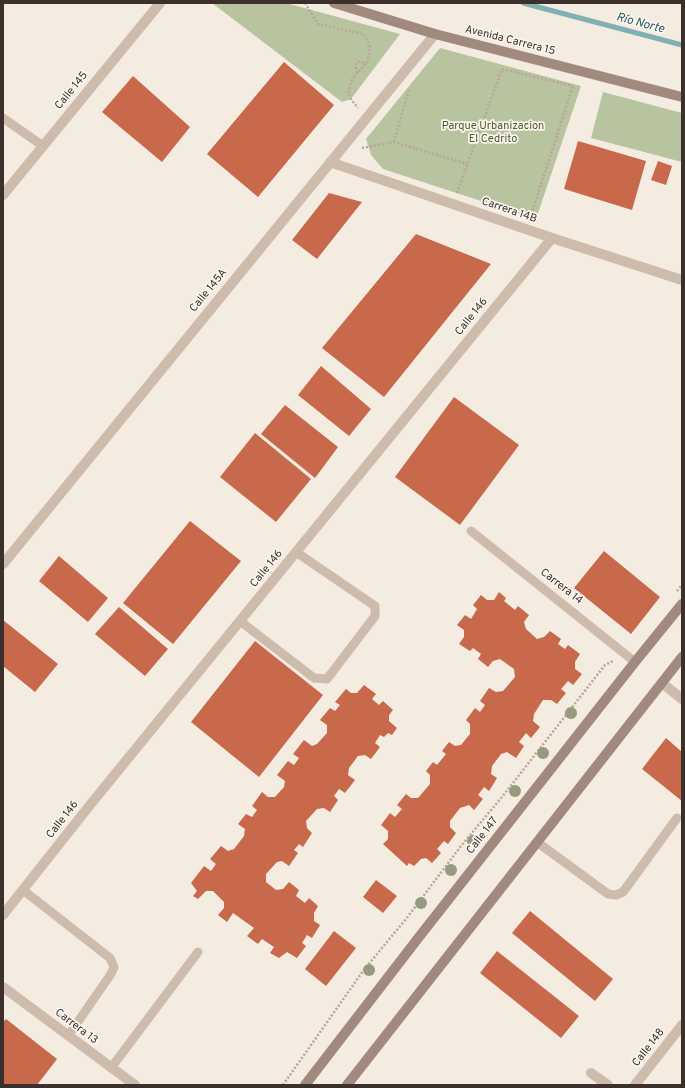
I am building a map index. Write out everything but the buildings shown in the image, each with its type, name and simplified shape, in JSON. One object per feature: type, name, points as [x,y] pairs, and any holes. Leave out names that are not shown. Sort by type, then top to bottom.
[{"type":"main road","name":"Avenida Carrera 15","points":[[334,3],[435,34],[682,97]]},
{"type":"main road","name":"Calle 147","points":[[305,1085],[632,659],[682,604]]},
{"type":"main road","points":[[347,1085],[682,657]]},
{"type":"street","name":"Calle 145","points":[[3,195],[160,3]]},
{"type":"street","name":"Calle 145A","points":[[3,564],[435,34]]},
{"type":"street","name":"Carrera 14B","points":[[330,162],[527,230],[682,280]]},
{"type":"street","name":"Calle 146","points":[[3,916],[95,799],[552,238]]},
{"type":"street","points":[[662,683],[682,699]]},
{"type":"street","name":"Carrera 13","points":[[3,987],[134,1085]]},
{"type":"street","name":"Calle 148","points":[[635,1085],[682,1025]]},
{"type":"street","points":[[591,1073],[608,1085]]},
{"type":"lane","points":[[3,118],[43,146]]},
{"type":"lane","name":"Carrera 14","points":[[471,532],[632,659]]},
{"type":"lane","points":[[240,621],[314,678],[327,679],[375,616],[375,606],[296,552]]},
{"type":"lane","points":[[537,842],[608,894],[616,895],[622,892],[677,818]]},
{"type":"lane","points":[[23,890],[110,958],[114,967],[111,974],[68,1036]]},
{"type":"lane","points":[[111,1068],[198,952]]},
{"type":"path","points":[[305,3],[318,24],[363,34],[370,46],[368,61],[352,79],[348,93],[351,99],[367,117]]},
{"type":"path","points":[[357,74],[356,64],[358,62],[367,63]]},
{"type":"path","points":[[453,204],[502,68],[573,86]]},
{"type":"path","points":[[527,230],[575,79]]},
{"type":"path","points":[[394,142],[411,83]]},
{"type":"path","points":[[362,148],[394,142],[468,164]]},
{"type":"path","points":[[673,597],[682,585]]},
{"type":"path","points":[[283,1085],[363,971],[406,919],[461,846],[502,798],[605,664],[632,659]]},
{"type":"green space","points":[[212,3],[286,3],[400,34],[351,99],[342,102]]},
{"type":"green space","name":"Parque Urbanizacion El Cedrito","points":[[440,48],[581,86],[536,219],[383,169],[371,155],[366,139]]},
{"type":"green space","points":[[603,92],[682,113],[682,162],[591,138]]},
{"type":"waterway","name":"Río Norte","points":[[523,3],[682,45]]}]
